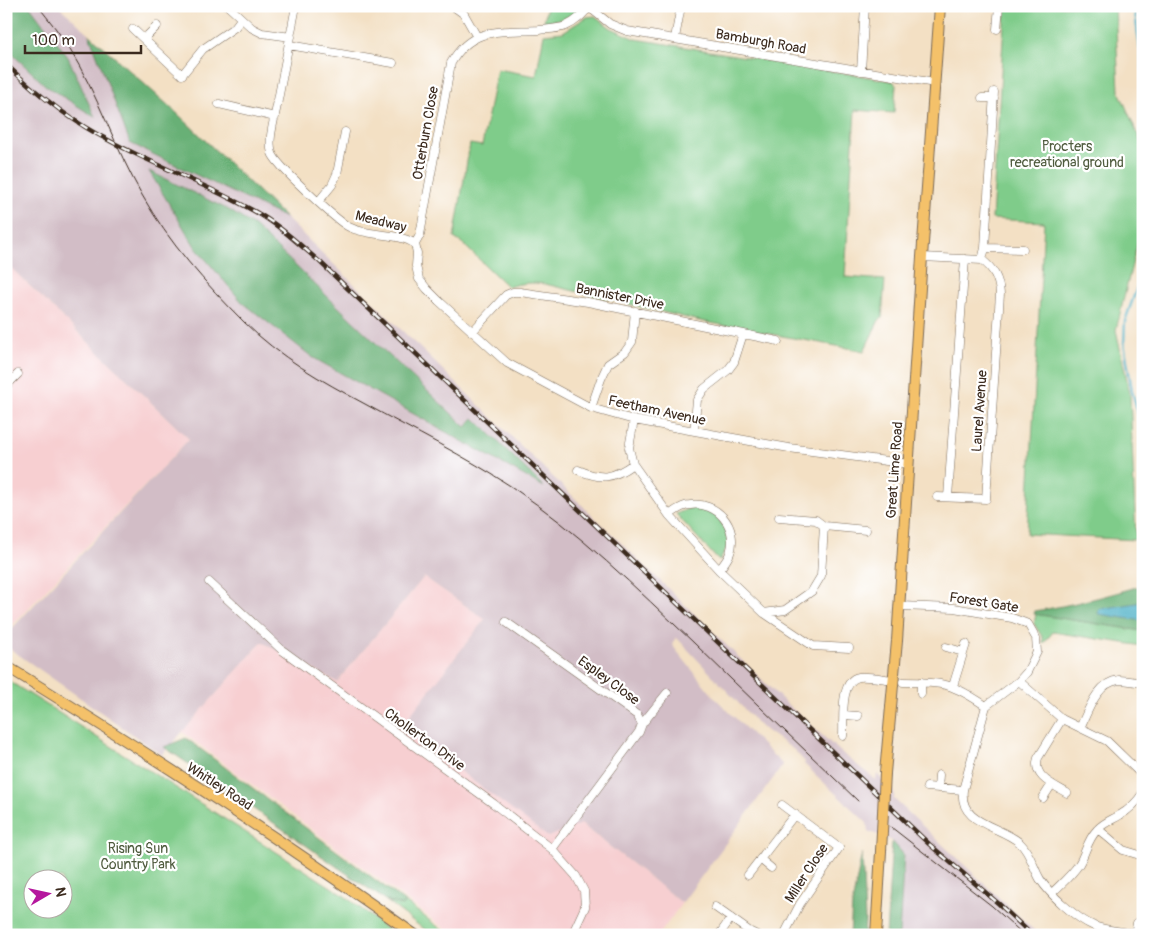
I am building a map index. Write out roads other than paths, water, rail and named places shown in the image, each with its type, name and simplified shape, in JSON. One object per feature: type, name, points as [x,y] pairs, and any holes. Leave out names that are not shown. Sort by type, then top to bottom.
[{"type":"main road","name":"Great Lime Road","points":[[876,935],[885,774],[899,681],[900,606],[908,464],[940,6]]},
{"type":"main road","name":"Whitley Road","points":[[6,666],[67,703],[265,831],[415,935]]},
{"type":"street","points":[[228,6],[241,19],[262,33],[392,63]]},
{"type":"street","name":"Meadway","points":[[296,6],[270,145],[274,158],[337,219],[358,231],[406,240],[415,244]]},
{"type":"street","points":[[453,6],[464,14],[477,37]]},
{"type":"street","points":[[675,38],[681,6]]},
{"type":"street","points":[[861,71],[866,6]]},
{"type":"street","points":[[997,29],[998,6]]},
{"type":"street","name":"Otterburn Close","points":[[415,244],[420,235],[451,63],[464,44],[484,34],[552,29],[566,26],[582,16],[590,7]]},
{"type":"street","name":"Bamburgh Road","points":[[590,7],[610,24],[627,31],[935,83]]},
{"type":"street","points":[[133,29],[182,75],[203,49],[235,27],[241,19]]},
{"type":"street","points":[[144,39],[157,26]]},
{"type":"street","points":[[922,257],[982,260],[985,248],[994,95],[982,98]]},
{"type":"street","points":[[219,104],[275,117]]},
{"type":"street","points":[[318,201],[332,185],[345,132]]},
{"type":"street","name":"Feetham Avenue","points":[[415,244],[417,252],[416,266],[419,279],[472,332],[507,363],[591,408],[634,420],[809,452],[908,464]]},
{"type":"street","points":[[985,248],[1023,249]]},
{"type":"street","name":"Laurel Avenue","points":[[948,498],[964,259]]},
{"type":"street","name":"Laurel Avenue","points":[[937,497],[986,499],[999,287],[997,278],[990,266],[982,260]]},
{"type":"street","points":[[999,287],[1009,285]]},
{"type":"street","name":"Bannister Drive","points":[[472,332],[506,295],[513,292],[578,301],[778,341]]},
{"type":"street","points":[[591,408],[608,364],[625,352],[632,342],[635,312]]},
{"type":"street","points":[[694,431],[697,400],[704,389],[728,370],[734,362],[743,334]]},
{"type":"street","points":[[6,386],[18,374]]},
{"type":"street","points":[[634,420],[629,448],[633,464],[669,515],[719,570],[764,613],[813,646],[849,648]]},
{"type":"street","points":[[578,470],[592,476],[606,478],[621,473],[633,464]]},
{"type":"street","points":[[669,515],[679,508],[690,504],[716,509],[723,516],[731,530],[732,539],[730,554],[719,570]]},
{"type":"street","points":[[779,517],[816,520],[824,526],[866,530]]},
{"type":"street","points":[[764,613],[785,610],[812,591],[821,576],[824,526]]},
{"type":"street","name":"Chollerton Drive","points":[[209,582],[282,650],[552,849],[576,876],[584,891],[585,907],[572,935]]},
{"type":"street","name":"Forest Gate","points":[[900,606],[954,608],[1012,618],[1028,624],[1036,638],[1037,652],[1032,664],[1019,681],[986,706]]},
{"type":"street","name":"Espley Close","points":[[506,622],[636,715],[642,724],[639,732],[552,849]]},
{"type":"street","points":[[953,686],[966,644]]},
{"type":"street","points":[[946,647],[963,652]]},
{"type":"street","points":[[843,736],[845,694],[848,684],[852,679],[860,677],[936,682],[962,690],[986,706],[963,790],[964,803],[968,813],[976,820],[1020,842],[1040,879],[1052,893],[1088,923],[1102,928],[1135,934],[1137,923]]},
{"type":"street","points":[[1080,728],[1095,697],[1106,684],[1119,680],[1143,683]]},
{"type":"street","points":[[1019,681],[1062,719],[1107,741],[1143,776]]},
{"type":"street","points":[[921,682],[921,694]]},
{"type":"street","points":[[642,724],[667,693]]},
{"type":"street","points":[[844,715],[858,716]]},
{"type":"street","points":[[1062,719],[1037,761],[1037,768],[1041,776],[1067,793]]},
{"type":"street","points":[[938,776],[938,788]]},
{"type":"street","points":[[1043,798],[1052,784]]},
{"type":"street","points":[[926,787],[963,790]]},
{"type":"street","points":[[1052,893],[1071,875],[1089,840],[1098,829],[1105,822],[1121,815],[1143,794]]},
{"type":"street","name":"Miller Close","points":[[782,805],[839,848],[800,904],[784,935]]},
{"type":"street","points":[[748,875],[794,814]]},
{"type":"street","points":[[1098,829],[1123,850],[1143,856]]},
{"type":"street","points":[[760,860],[771,868]]},
{"type":"street","points":[[715,908],[757,935]]},
{"type":"street","points":[[719,935],[731,918]]},
{"type":"water","points":[[1143,602],[1143,621],[1098,614],[1099,609]]},
{"type":"waterway","points":[[1134,6],[1143,69]]},
{"type":"waterway","points":[[1143,271],[1125,321],[1124,343],[1132,391],[1143,431]]},
{"type":"tram line","points":[[38,6],[69,48],[98,103],[132,177],[164,230],[188,262],[257,335],[302,368],[476,465],[537,504],[584,542],[651,602],[858,801]]},
{"type":"tram line","points":[[891,827],[992,906],[1024,935]]},
{"type":"railway","points":[[6,64],[43,97],[82,125],[128,150],[254,211],[296,241],[929,844],[1032,935]]},
{"type":"park label","name":"Procters recreational ground","points":[[1067,154]]},
{"type":"park label","name":"Rising Sun Country Park","points":[[138,856]]}]
